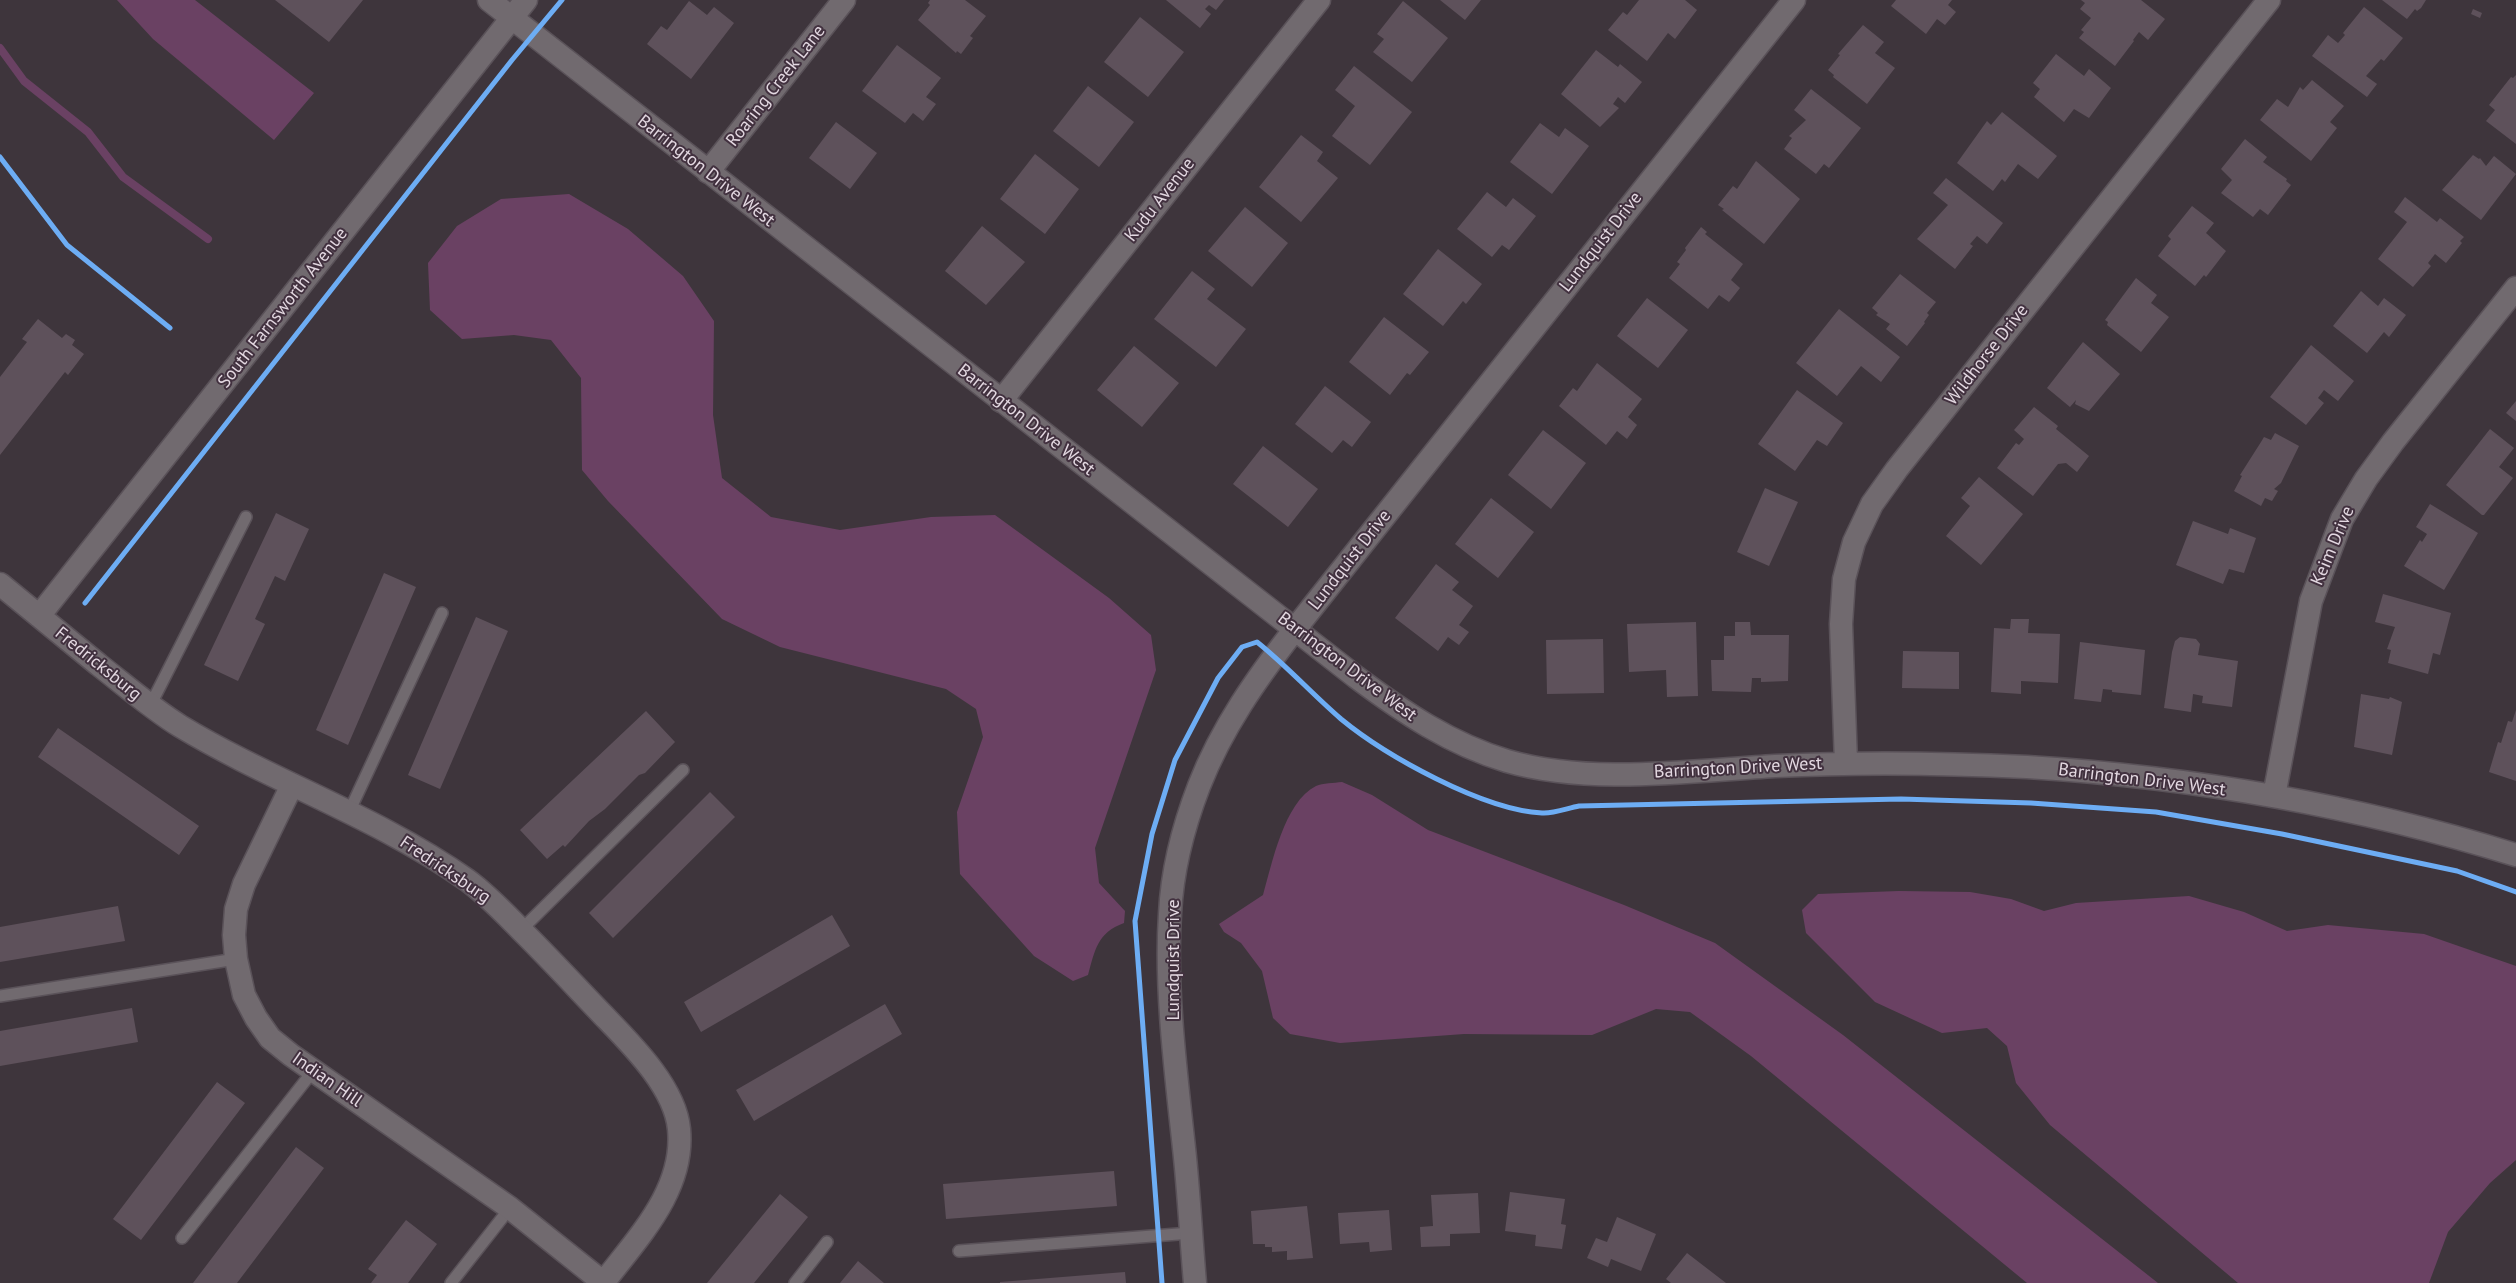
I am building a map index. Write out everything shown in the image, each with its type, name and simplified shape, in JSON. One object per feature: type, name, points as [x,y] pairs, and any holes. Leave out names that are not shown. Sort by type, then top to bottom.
[{"type":"street","name":"Barrington Drive West","points":[[489,0],[1295,629],[1402,711],[1457,742],[1506,760],[1548,770],[1591,775],[1846,763],[2023,767],[2084,771],[2166,780],[2274,796],[2373,816],[2458,837],[2516,855]]},
{"type":"street","name":"South Farnsworth Avenue","points":[[39,616],[526,0]]},
{"type":"street","name":"Roaring Creek Lane","points":[[708,172],[844,0]]},
{"type":"street","name":"Kudu Avenue","points":[[1001,401],[1319,0]]},
{"type":"street","name":"Lundquist Drive","points":[[1195,1283],[1171,989],[1170,914],[1178,864],[1199,787],[1214,752],[1236,710],[1295,629],[1794,0]]},
{"type":"street","name":"Wildhorse Drive","points":[[1846,763],[1841,624],[1844,579],[1854,542],[1872,504],[1897,469],[2269,0]]},
{"type":"street","name":"Keim Drive","points":[[2274,796],[2311,601],[2342,519],[2366,479],[2393,442],[2516,288]]},
{"type":"street","name":"Fredricksburg","points":[[0,584],[150,706],[227,752],[399,838],[469,882],[521,930],[648,1066],[673,1105],[679,1126],[678,1164],[671,1185],[658,1210],[604,1283]]},
{"type":"street","name":"Indian Hill","points":[[292,785],[244,884],[236,910],[236,959],[244,995],[256,1018],[270,1038],[313,1071],[510,1208],[604,1283]]},
{"type":"lane","points":[[150,706],[246,517]]},
{"type":"lane","points":[[349,812],[442,613]]},
{"type":"lane","points":[[521,930],[683,770]]},
{"type":"lane","points":[[0,996],[236,959]]},
{"type":"lane","points":[[182,1238],[313,1071]]},
{"type":"lane","points":[[451,1283],[510,1208]]},
{"type":"lane","points":[[959,1251],[1191,1233]]},
{"type":"lane","points":[[795,1283],[828,1242]]},
{"type":"shaded area","points":[[117,0],[195,0],[314,93],[274,140],[153,39]]},
{"type":"shaded area","points":[[569,194],[628,229],[683,276],[714,321],[713,415],[722,478],[771,517],[840,530],[931,517],[995,515],[1109,598],[1151,635],[1156,670],[1095,848],[1099,883],[1125,911],[1124,923],[1108,932],[1098,943],[1088,975],[1073,981],[1034,956],[960,874],[957,812],[983,737],[976,709],[946,689],[780,647],[722,619],[608,501],[582,470],[581,378],[551,340],[514,335],[462,339],[430,310],[428,263],[457,226],[501,199]]},
{"type":"shaded area","points":[[1342,782],[1372,795],[1428,830],[1624,905],[1715,943],[1843,1035],[2158,1283],[2027,1283],[1751,1056],[1690,1012],[1656,1009],[1592,1035],[1464,1034],[1340,1043],[1290,1034],[1273,1018],[1262,971],[1241,943],[1224,932],[1219,924],[1263,895],[1275,851],[1295,805],[1316,786]]},
{"type":"shaded area","points":[[1899,891],[1970,892],[2011,899],[2044,911],[2076,903],[2189,896],[2244,912],[2287,931],[2328,925],[2424,934],[2516,966],[2516,1160],[2490,1183],[2448,1232],[2429,1283],[2238,1283],[2050,1125],[2016,1083],[2007,1046],[1987,1028],[1942,1033],[1875,1002],[1806,933],[1802,910],[1818,894]]},
{"type":"building","points":[[275,0],[363,0],[329,42]]},
{"type":"building","points":[[930,0],[965,0],[986,16],[970,36],[973,38],[961,54],[957,51],[956,53],[918,20],[930,5],[928,3]]},
{"type":"building","points":[[1166,0],[1224,0],[1216,10],[1209,5],[1205,9],[1211,14],[1200,28]]},
{"type":"building","points":[[1440,0],[1481,0],[1465,20]]},
{"type":"building","points":[[1639,0],[1685,0],[1697,10],[1675,39],[1668,33],[1647,61],[1608,30],[1623,12],[1627,15]]},
{"type":"building","points":[[1896,0],[1952,0],[1948,5],[1956,12],[1945,25],[1937,19],[1926,34],[1891,6]]},
{"type":"building","points":[[2081,0],[2141,0],[2165,19],[2148,40],[2139,32],[2115,66],[2079,38],[2084,32],[2081,30],[2091,18],[2080,9],[2085,3]]},
{"type":"building","points":[[2382,0],[2426,0],[2421,8],[2417,11],[2415,9],[2407,19]]},
{"type":"building","points":[[689,1],[707,15],[714,7],[734,23],[691,79],[647,44],[661,26],[667,30]]},
{"type":"building","points":[[1403,1],[1448,38],[1412,82],[1373,52],[1384,39],[1377,34]]},
{"type":"building","points":[[2364,7],[2403,38],[2384,61],[2381,59],[2366,76],[2377,84],[2367,97],[2312,56],[2328,35],[2338,43],[2345,35],[2343,33]]},
{"type":"building","points":[[2473,9],[2482,13],[2480,18],[2471,14]]},
{"type":"building","points":[[1140,17],[1184,52],[1148,97],[1104,62]]},
{"type":"building","points":[[1863,25],[1884,42],[1875,53],[1895,68],[1867,104],[1833,77],[1834,75],[1828,70],[1840,55],[1838,54]]},
{"type":"building","points":[[897,45],[941,78],[926,97],[936,104],[923,121],[913,113],[905,123],[862,91]]},
{"type":"building","points":[[1596,50],[1618,67],[1620,64],[1642,82],[1625,103],[1618,97],[1613,104],[1619,108],[1600,127],[1561,94]]},
{"type":"building","points":[[2056,54],[2084,76],[2089,69],[2111,88],[2089,118],[2074,109],[2064,122],[2034,97],[2040,89],[2033,83]]},
{"type":"building","points":[[1354,66],[1412,112],[1370,165],[1332,136],[1355,106],[1335,90]]},
{"type":"building","points":[[2516,75],[2516,144],[2486,121],[2495,110],[2489,105],[2511,77],[2513,78]]},
{"type":"building","points":[[2312,80],[2344,106],[2330,122],[2337,128],[2311,161],[2260,120],[2277,99],[2288,107],[2300,87],[2303,90]]},
{"type":"building","points":[[1088,86],[1134,122],[1099,167],[1053,131]]},
{"type":"building","points":[[1811,89],[1861,128],[1829,168],[1824,164],[1816,174],[1784,149],[1792,138],[1789,136],[1806,120],[1794,110]]},
{"type":"building","points":[[2002,112],[2057,156],[2038,179],[2018,164],[2005,182],[2002,179],[1993,191],[1957,163],[1987,121],[1991,125]]},
{"type":"building","points":[[836,122],[877,153],[850,189],[809,158]]},
{"type":"building","points":[[1540,123],[1559,137],[1565,128],[1589,146],[1552,194],[1510,162]]},
{"type":"building","points":[[1301,135],[1323,152],[1317,161],[1338,178],[1301,222],[1259,187]]},
{"type":"building","points":[[2245,139],[2267,157],[2263,162],[2287,179],[2286,181],[2291,185],[2268,215],[2260,209],[2253,217],[2221,193],[2232,180],[2221,169]]},
{"type":"building","points":[[1035,154],[1079,189],[1045,234],[1000,199]]},
{"type":"building","points":[[2473,155],[2480,158],[2486,166],[2494,156],[2516,174],[2481,220],[2442,190]]},
{"type":"building","points":[[1756,161],[1800,199],[1764,244],[1718,205],[1733,186],[1737,189]]},
{"type":"building","points":[[1946,178],[2003,223],[1987,244],[1977,236],[1970,244],[1973,246],[1955,269],[1917,239],[1948,205],[1933,193]]},
{"type":"building","points":[[1487,192],[1506,207],[1513,198],[1536,216],[1509,250],[1502,245],[1492,257],[1457,229]]},
{"type":"building","points":[[2405,197],[2437,222],[2440,218],[2464,237],[2460,241],[2462,243],[2446,263],[2435,254],[2428,263],[2431,266],[2413,287],[2378,259],[2407,222],[2394,212]]},
{"type":"building","points":[[2192,206],[2214,223],[2206,233],[2226,251],[2206,277],[2204,275],[2195,286],[2158,256],[2171,239],[2168,236]]},
{"type":"building","points":[[1245,207],[1288,243],[1252,287],[1208,251]]},
{"type":"building","points":[[982,226],[1025,262],[986,305],[945,271]]},
{"type":"building","points":[[1701,227],[1707,232],[1705,234],[1743,264],[1731,280],[1740,288],[1729,302],[1719,295],[1708,309],[1669,278],[1680,264],[1677,262],[1686,250],[1685,248]]},
{"type":"building","points":[[1438,249],[1482,284],[1466,304],[1463,301],[1443,326],[1403,294]]},
{"type":"building","points":[[1192,271],[1215,289],[1207,299],[1246,329],[1216,367],[1154,319]]},
{"type":"building","points":[[1900,274],[1936,302],[1927,313],[1929,315],[1925,323],[1907,346],[1886,329],[1890,324],[1876,315],[1878,313],[1872,308]]},
{"type":"building","points":[[2136,278],[2157,295],[2151,303],[2169,317],[2141,352],[2107,325],[2108,322],[2105,320]]},
{"type":"building","points":[[2361,291],[2378,306],[2384,298],[2406,315],[2389,337],[2384,332],[2367,353],[2333,326]]},
{"type":"building","points":[[1647,298],[1688,330],[1658,368],[1617,336]]},
{"type":"building","points":[[1839,309],[1900,357],[1881,382],[1861,366],[1837,396],[1796,363]]},
{"type":"building","points":[[1384,317],[1429,352],[1410,375],[1407,373],[1390,395],[1349,362]]},
{"type":"building","points":[[38,319],[62,338],[66,334],[75,340],[72,345],[84,354],[68,375],[65,372],[0,455],[0,377],[27,342],[22,339]]},
{"type":"building","points":[[2083,342],[2120,374],[2089,411],[2075,404],[2076,400],[2070,407],[2047,388]]},
{"type":"building","points":[[2311,345],[2354,381],[2338,401],[2324,390],[2318,398],[2324,403],[2306,425],[2270,397]]},
{"type":"building","points":[[1134,346],[1179,383],[1142,427],[1097,390]]},
{"type":"building","points":[[1597,363],[1642,399],[1628,417],[1637,425],[1627,439],[1617,431],[1606,445],[1559,406],[1573,388],[1577,391]]},
{"type":"building","points":[[1325,386],[1371,422],[1352,447],[1343,440],[1332,453],[1295,424]]},
{"type":"building","points":[[1797,390],[1843,423],[1827,446],[1817,440],[1795,471],[1758,444]]},
{"type":"building","points":[[2516,401],[2516,421],[2506,413]]},
{"type":"building","points":[[2034,407],[2058,426],[2056,429],[2089,456],[2077,472],[2066,463],[2058,464],[2033,496],[1997,468],[2016,443],[2019,445],[2024,439],[2014,430]]},
{"type":"building","points":[[2490,429],[2514,448],[2499,467],[2513,478],[2484,515],[2482,515],[2446,485]]},
{"type":"building","points":[[1543,430],[1586,463],[1551,509],[1508,475]]},
{"type":"building","points":[[2275,433],[2299,446],[2281,483],[2274,489],[2278,491],[2272,501],[2265,498],[2261,506],[2234,491],[2242,476],[2240,475],[2264,437],[2271,440]]},
{"type":"building","points":[[1263,446],[1318,489],[1288,527],[1233,484]]},
{"type":"building","points":[[1979,477],[2023,514],[1981,565],[1946,536],[1970,506],[1961,498]]},
{"type":"building","points":[[1765,488],[1798,502],[1769,566],[1737,552]]},
{"type":"building","points":[[1491,498],[1534,532],[1498,578],[1455,544]]},
{"type":"building","points":[[2430,504],[2478,533],[2444,590],[2404,566],[2420,540],[2422,542],[2427,534],[2416,527]]},
{"type":"building","points":[[276,513],[309,529],[285,581],[275,576],[255,619],[265,624],[238,681],[204,665]]},
{"type":"building","points":[[2193,521],[2228,534],[2230,528],[2256,538],[2244,573],[2229,569],[2223,584],[2176,565]]},
{"type":"building","points":[[1436,564],[1459,582],[1452,590],[1473,606],[1459,625],[1469,632],[1459,645],[1448,637],[1438,651],[1395,618]]},
{"type":"building","points":[[384,573],[416,587],[348,745],[316,730]]},
{"type":"building","points":[[2383,594],[2451,613],[2440,655],[2433,653],[2428,674],[2388,663],[2391,650],[2387,649],[2395,627],[2375,622]]},
{"type":"building","points":[[476,617],[508,631],[440,789],[408,775]]},
{"type":"building","points":[[2011,619],[2029,619],[2028,633],[2060,634],[2058,683],[2021,681],[2021,694],[1991,692],[1994,628],[2010,629]]},
{"type":"building","points":[[1696,622],[1698,696],[1667,697],[1666,670],[1629,672],[1627,624]]},
{"type":"building","points":[[1735,622],[1750,622],[1751,635],[1789,635],[1788,681],[1761,682],[1761,678],[1752,678],[1751,692],[1712,691],[1711,660],[1724,660],[1724,636],[1735,636]]},
{"type":"building","points":[[2180,637],[2196,639],[2200,644],[2198,655],[2238,661],[2232,707],[2202,703],[2203,696],[2193,694],[2191,712],[2164,708],[2172,652],[2175,641]]},
{"type":"building","points":[[1603,639],[1604,693],[1547,694],[1546,640]]},
{"type":"building","points":[[2080,642],[2145,650],[2141,695],[2112,692],[2112,690],[2103,689],[2101,702],[2074,699]]},
{"type":"building","points":[[1903,651],[1959,652],[1959,689],[1902,688]]},
{"type":"building","points":[[2361,694],[2389,699],[2390,697],[2402,702],[2392,755],[2354,747]]},
{"type":"building","points":[[2516,710],[2516,781],[2489,772],[2498,742],[2501,743],[2508,721],[2512,722]]},
{"type":"building","points":[[646,711],[675,742],[645,773],[639,775],[605,809],[589,821],[565,847],[563,845],[547,859],[520,830]]},
{"type":"building","points":[[58,728],[199,826],[179,855],[38,757]]},
{"type":"building","points":[[710,792],[735,817],[613,938],[589,913]]},
{"type":"building","points":[[118,906],[125,941],[0,962],[0,927]]},
{"type":"building","points":[[832,915],[850,946],[701,1032],[684,1002]]},
{"type":"building","points":[[885,1004],[902,1034],[754,1121],[736,1090]]},
{"type":"building","points":[[132,1008],[138,1042],[0,1066],[0,1031]]},
{"type":"building","points":[[217,1082],[245,1103],[141,1240],[113,1219]]},
{"type":"building","points":[[296,1147],[324,1168],[237,1283],[193,1283]]},
{"type":"building","points":[[1114,1171],[1117,1206],[946,1219],[943,1184]]},
{"type":"building","points":[[1510,1192],[1565,1199],[1561,1224],[1566,1225],[1562,1249],[1535,1246],[1536,1235],[1505,1231]]},
{"type":"building","points":[[1478,1193],[1480,1233],[1450,1234],[1450,1246],[1421,1247],[1420,1227],[1433,1226],[1431,1195]]},
{"type":"building","points":[[780,1194],[808,1217],[754,1283],[707,1283]]},
{"type":"building","points":[[1307,1206],[1313,1258],[1287,1260],[1287,1251],[1272,1252],[1272,1247],[1265,1247],[1265,1244],[1253,1244],[1251,1211]]},
{"type":"building","points":[[1389,1210],[1392,1250],[1370,1252],[1369,1242],[1340,1244],[1338,1213]]},
{"type":"building","points":[[1617,1217],[1656,1234],[1641,1271],[1611,1259],[1608,1267],[1587,1258],[1596,1238],[1607,1242]]},
{"type":"building","points":[[406,1220],[437,1244],[408,1283],[371,1283],[377,1275],[368,1269]]},
{"type":"building","points":[[1687,1253],[1726,1283],[1671,1283],[1666,1279]]},
{"type":"building","points":[[858,1261],[884,1283],[840,1283]]},
{"type":"building","points":[[1125,1272],[1126,1283],[1000,1283],[1000,1282]]},
{"type":"waterway","points":[[0,48],[24,81],[88,132],[123,177],[208,239]]},
{"type":"cycle path","points":[[85,603],[512,60],[562,0]]},
{"type":"cycle path","points":[[0,157],[67,245],[170,328]]},
{"type":"cycle path","points":[[1162,1283],[1135,921],[1152,834],[1175,760],[1218,678],[1242,647],[1257,642],[1341,719],[1383,749],[1436,779],[1464,792],[1518,810],[1546,813],[1579,806],[1901,799],[2031,803],[2156,812],[2282,834],[2457,871],[2516,892]]}]
